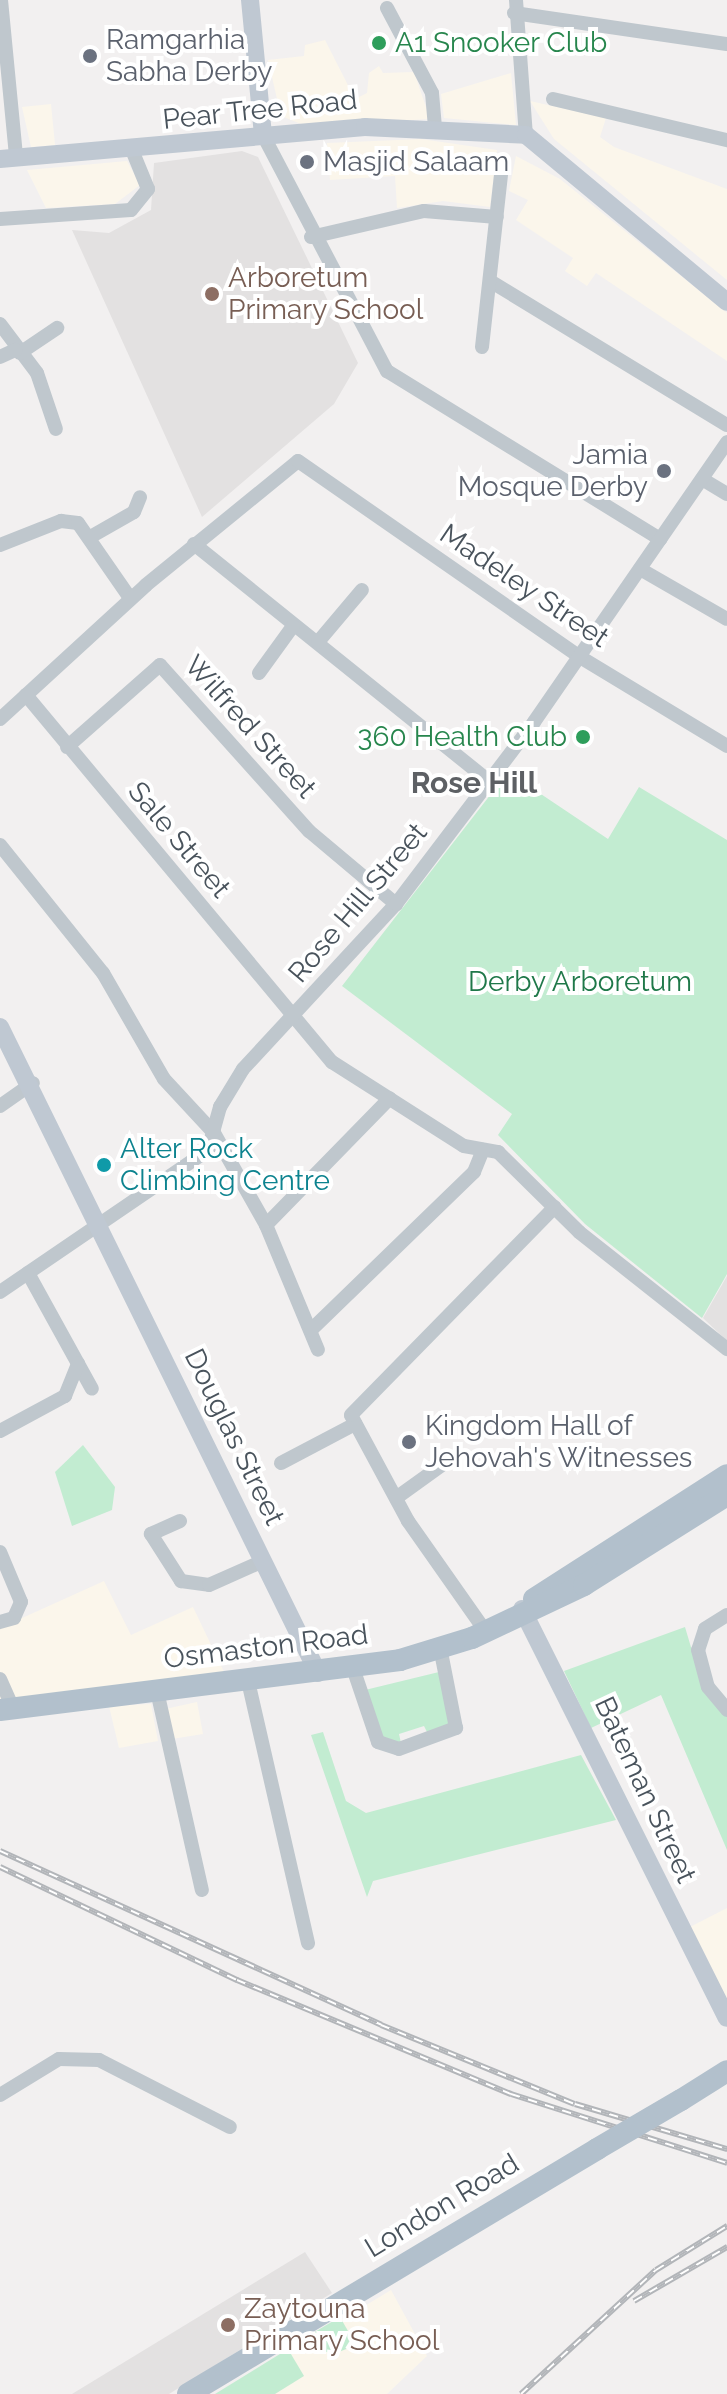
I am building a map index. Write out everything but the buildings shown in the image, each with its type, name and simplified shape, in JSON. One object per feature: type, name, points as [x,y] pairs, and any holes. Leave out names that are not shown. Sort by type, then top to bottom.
[{"type":"main road","name":"Osmaston Road","points":[[7,1709],[353,1668],[440,1647],[486,1632],[727,1475]]},
{"type":"main road","name":"Osmaston Road","points":[[525,1607],[584,1585],[727,1495]]},
{"type":"main road","name":"London Road","points":[[188,2394],[727,2071]]},
{"type":"street","points":[[1,0],[8,158]]},
{"type":"street","points":[[250,0],[263,135],[311,237],[387,371],[660,539]]},
{"type":"street","points":[[727,44],[515,6],[526,135],[727,302]]},
{"type":"street","points":[[387,8],[432,93],[435,129]]},
{"type":"street","points":[[553,99],[727,140]]},
{"type":"street","name":"Pear Tree Road","points":[[8,158],[132,150],[263,135],[435,129],[526,135]]},
{"type":"street","points":[[0,219],[131,210],[148,189],[132,150]]},
{"type":"street","points":[[482,347],[501,175]]},
{"type":"street","points":[[311,237],[424,211],[497,217]]},
{"type":"street","points":[[490,281],[727,425]]},
{"type":"street","points":[[0,324],[18,352],[37,373],[56,429]]},
{"type":"street","points":[[0,357],[18,352],[57,328]]},
{"type":"street","name":"Rose Hill Street","points":[[102,1225],[197,1159],[214,1133],[226,1094],[396,904],[580,657],[727,442]]},
{"type":"street","name":"Madeley Street","points":[[194,544],[298,461],[580,657],[727,746]]},
{"type":"street","points":[[702,479],[727,494]]},
{"type":"street","points":[[92,536],[134,512],[140,497]]},
{"type":"street","points":[[0,545],[65,520],[92,536],[130,598]]},
{"type":"street","points":[[0,719],[130,598],[194,544],[489,781]]},
{"type":"street","points":[[640,569],[727,619]]},
{"type":"street","points":[[318,642],[362,590]]},
{"type":"street","points":[[259,673],[293,626]]},
{"type":"street","name":"Wilfred Street","points":[[67,747],[160,665],[309,831],[396,904]]},
{"type":"street","name":"Sale Street","points":[[26,695],[292,1019],[332,1062],[483,1150],[506,1158],[555,1207],[727,1349]]},
{"type":"street","points":[[0,845],[103,973],[164,1079],[214,1133],[266,1225],[318,1350]]},
{"type":"street","name":"Douglas Street","points":[[0,1027],[33,1083],[318,1673]]},
{"type":"street","points":[[0,1106],[33,1083]]},
{"type":"street","points":[[266,1225],[390,1098]]},
{"type":"street","points":[[311,1330],[474,1172],[483,1150]]},
{"type":"street","points":[[281,1463],[353,1420],[555,1207]]},
{"type":"street","points":[[0,1292],[102,1225]]},
{"type":"street","points":[[28,1273],[92,1389]]},
{"type":"street","points":[[0,1431],[65,1396],[78,1364]]},
{"type":"street","points":[[353,1420],[396,1498],[486,1632]]},
{"type":"street","points":[[396,1498],[453,1457]]},
{"type":"street","points":[[180,1521],[151,1534],[181,1581],[209,1585],[263,1561]]},
{"type":"street","points":[[0,1552],[21,1602],[14,1618],[0,1622]]},
{"type":"street","name":"Bateman Street","points":[[525,1607],[713,1997],[727,2018]]},
{"type":"street","points":[[727,1615],[705,1629],[700,1668],[727,1710]]},
{"type":"street","points":[[353,1668],[378,1742],[399,1749],[456,1728],[440,1647]]},
{"type":"street","points":[[0,1679],[7,1709]]},
{"type":"street","points":[[248,1681],[308,1943]]},
{"type":"street","points":[[157,1691],[202,1890]]},
{"type":"street","points":[[0,2095],[59,2059],[99,2060],[230,2127]]},
{"type":"shaded area","points":[[325,40],[355,99],[367,93],[369,73],[379,66],[383,73],[414,72],[430,119],[306,126],[281,116],[268,60],[304,56],[305,45]]},
{"type":"shaded area","points":[[511,73],[516,125],[444,118],[441,94]]},
{"type":"shaded area","points":[[530,101],[606,118],[600,137],[614,147],[727,189],[727,280],[554,139]]},
{"type":"shaded area","points":[[51,104],[55,145],[31,147],[22,107]]},
{"type":"shaded area","points":[[421,139],[497,150],[490,207],[443,201],[397,208],[395,176],[330,180],[327,143]]},
{"type":"shaded area","name":"Arboretum Primary School","points":[[242,151],[258,157],[358,363],[334,404],[202,517],[72,230],[109,233],[151,210],[154,163]]},
{"type":"shaded area","points":[[516,156],[560,179],[727,313],[727,361],[596,273],[587,286],[565,271],[573,258],[516,220],[528,200],[509,191]]},
{"type":"shaded area","points":[[127,161],[140,185],[115,204],[46,208],[27,170]]},
{"type":"shaded area","points":[[727,1276],[727,1341],[703,1318]]},
{"type":"shaded area","points":[[104,1581],[131,1635],[193,1607],[225,1674],[0,1701],[0,1628]]},
{"type":"shaded area","points":[[197,1702],[203,1734],[172,1739],[165,1709]]},
{"type":"shaded area","points":[[151,1704],[158,1741],[119,1748],[109,1706]]},
{"type":"shaded area","points":[[727,1908],[727,2004],[688,1928]]},
{"type":"shaded area","name":"Zaytouna Primary School","points":[[305,2252],[332,2293],[169,2394],[72,2394]]},
{"type":"shaded area","points":[[391,2290],[427,2356],[387,2394],[220,2394]]},
{"type":"green space","name":"Derby Arboretum","points":[[508,772],[608,839],[639,787],[727,840],[727,1274],[702,1318],[585,1224],[498,1135],[512,1114],[342,986]]},
{"type":"green space","points":[[83,1445],[115,1487],[112,1510],[72,1526],[55,1472]]},
{"type":"green space","points":[[685,1627],[701,1681],[727,1715],[727,1850],[661,1695],[591,1728],[564,1671]]},
{"type":"green space","points":[[439,1672],[452,1722],[428,1734],[424,1726],[399,1734],[401,1743],[384,1739],[365,1690]]},
{"type":"green space","points":[[323,1732],[346,1801],[366,1813],[581,1755],[616,1820],[373,1881],[367,1897],[311,1735]]},
{"type":"green space","points":[[340,2317],[356,2345],[334,2354],[308,2347],[308,2336]]},
{"type":"green space","points":[[288,2349],[304,2376],[275,2394],[215,2394]]},
{"type":"railway","points":[[0,1851],[381,2025],[575,2104],[727,2149]]},
{"type":"railway","points":[[0,1867],[237,1980],[511,2094],[727,2163]]},
{"type":"railway","points":[[521,2394],[656,2270],[727,2226]]},
{"type":"railway","points":[[634,2301],[727,2247]]},
{"type":"place","name":"A1 Snooker Club","points":[[379,43]]},
{"type":"place","name":"Ramgarhia Sabha Derby","points":[[90,56]]},
{"type":"place","name":"Masjid Salaam","points":[[307,162]]},
{"type":"place","name":"Arboretum Primary School","points":[[212,294]]},
{"type":"place","name":"Jamia Mosque Derby","points":[[664,471]]},
{"type":"place","name":"360 Health Club","points":[[583,737]]},
{"type":"place","name":"Alter Rock Climbing Centre","points":[[104,1165]]},
{"type":"place","name":"Kingdom Hall of Jehovah's Witnesses","points":[[409,1442]]},
{"type":"place","name":"Zaytouna Primary School","points":[[228,2325]]},
{"type":"district","name":"Rose Hill","points":[[474,783]]}]
